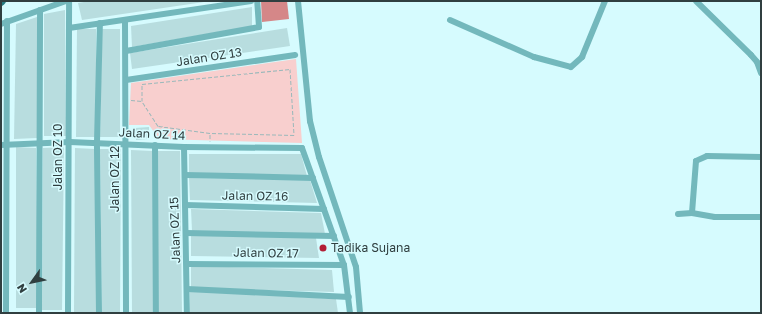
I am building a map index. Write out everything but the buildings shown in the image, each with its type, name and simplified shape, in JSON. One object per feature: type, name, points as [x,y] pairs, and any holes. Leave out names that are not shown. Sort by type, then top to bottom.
[{"type":"street","points":[[6,313],[4,22],[67,1]]},
{"type":"street","name":"Jalan OZ 10","points":[[67,1],[70,28],[68,313]]},
{"type":"street","points":[[70,28],[100,23],[125,22],[251,1]]},
{"type":"street","points":[[126,51],[259,27],[257,1]]},
{"type":"street","points":[[298,1],[310,121],[319,158],[356,267],[360,313]]},
{"type":"street","points":[[450,20],[534,57],[570,67],[582,57],[606,1]]},
{"type":"street","points":[[696,1],[751,55],[757,62],[761,73]]},
{"type":"street","points":[[39,313],[40,10]]},
{"type":"street","name":"Jalan OZ 12","points":[[125,22],[126,313]]},
{"type":"street","points":[[99,313],[97,142],[100,23]]},
{"type":"street","name":"Jalan OZ 13","points":[[126,80],[295,55]]},
{"type":"street","name":"Jalan OZ 14","points":[[4,144],[97,142],[184,147],[302,148],[313,178]]},
{"type":"street","points":[[155,145],[156,313]]},
{"type":"street","name":"Jalan OZ 15","points":[[184,147],[187,313]]},
{"type":"street","points":[[692,213],[696,161],[707,156],[761,157]]},
{"type":"street","points":[[185,175],[313,178],[344,265],[350,313]]},
{"type":"street","name":"Jalan OZ 16","points":[[185,205],[324,209]]},
{"type":"street","points":[[678,214],[692,213],[715,217],[761,217]]},
{"type":"street","points":[[186,234],[334,236]]},
{"type":"street","name":"Jalan OZ 17","points":[[187,264],[344,265]]},
{"type":"street","points":[[187,289],[349,297]]},
{"type":"path","points":[[290,69],[294,135],[210,133],[158,126],[142,102],[142,84],[290,69]]},
{"type":"path","points":[[126,100],[142,102]]},
{"type":"path","points":[[210,133],[210,147]]},
{"type":"shaded area","points":[[261,1],[287,1],[289,19],[262,22]]},
{"type":"shaded area","points":[[296,59],[302,143],[159,139],[149,125],[129,125],[131,83]]},
{"type":"place","name":"Tadika Sujana","points":[[323,248]]}]
